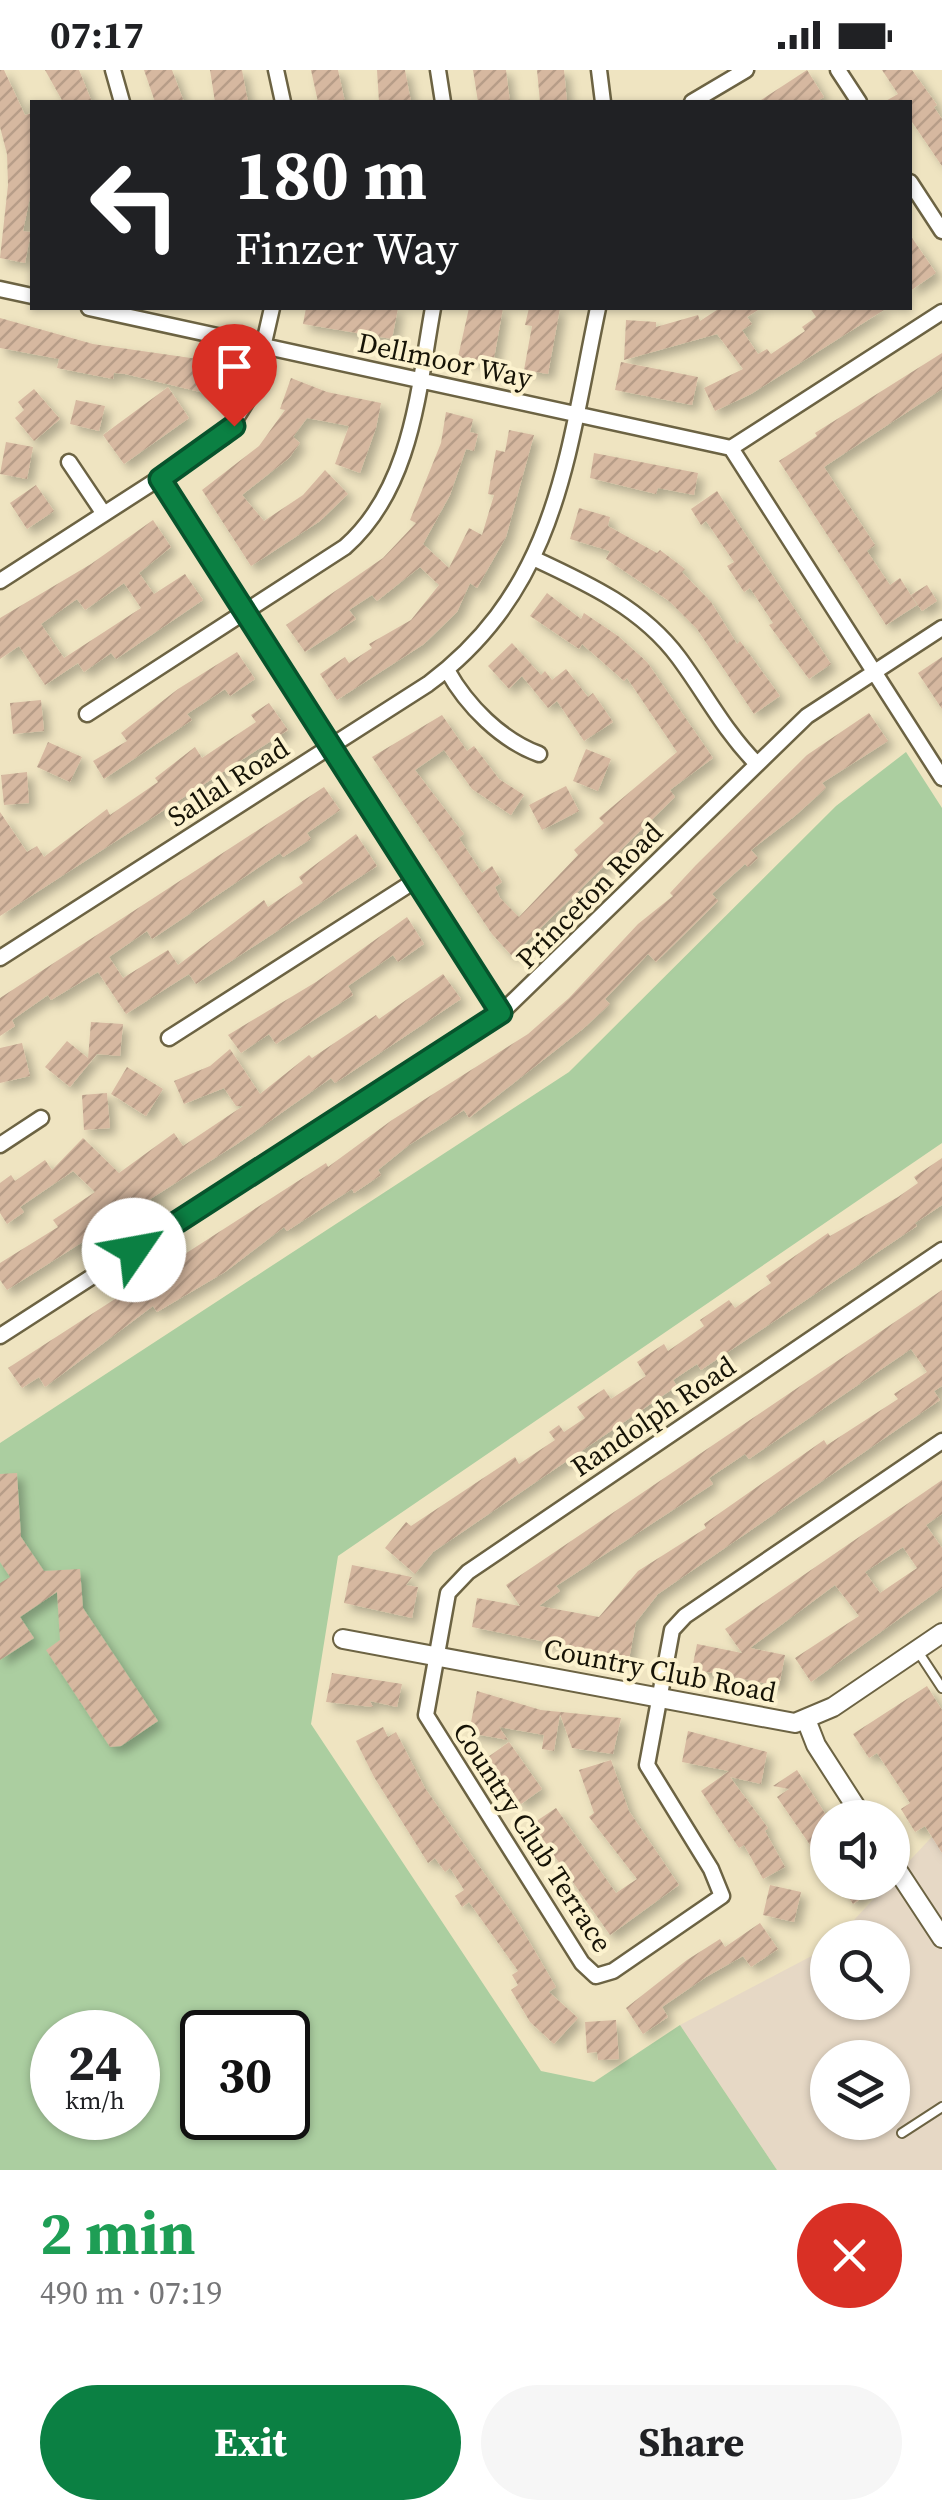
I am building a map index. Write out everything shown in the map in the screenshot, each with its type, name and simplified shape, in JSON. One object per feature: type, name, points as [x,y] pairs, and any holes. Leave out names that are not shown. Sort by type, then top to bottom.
[{"type":"street","points":[[113,70],[121,100]]},
{"type":"street","points":[[276,70],[283,100]]},
{"type":"street","points":[[438,70],[443,100]]},
{"type":"street","points":[[599,70],[603,100]]},
{"type":"street","points":[[695,100],[746,70]]},
{"type":"street","points":[[838,70],[858,100]]},
{"type":"street","points":[[912,185],[942,231]]},
{"type":"street","points":[[0,289],[30,296]]},
{"type":"street","name":"Dellmoor Way","points":[[98,310],[732,448]]},
{"type":"street","points":[[0,581],[160,479],[234,426],[253,391],[272,310]]},
{"type":"street","points":[[87,714],[345,547],[374,520],[400,468],[434,310]]},
{"type":"street","name":"Sallal Road","points":[[0,958],[447,670],[501,613],[535,559],[551,520],[598,310]]},
{"type":"street","points":[[942,312],[732,448],[942,778]]},
{"type":"street","points":[[70,462],[104,514]]},
{"type":"street","points":[[160,479],[501,1013]]},
{"type":"street","points":[[535,559],[610,596],[656,632],[680,658],[731,736],[756,763]]},
{"type":"street","name":"Princeton Road","points":[[0,1336],[501,1013],[807,716],[942,628]]},
{"type":"street","points":[[447,670],[458,689],[507,740],[539,754]]},
{"type":"street","points":[[169,1038],[416,880]]},
{"type":"street","points":[[0,1145],[41,1118]]},
{"type":"street","name":"Randolph Road","points":[[436,1655],[448,1593],[458,1579],[942,1250]]},
{"type":"street","points":[[657,1698],[669,1639],[678,1622],[942,1440]]},
{"type":"street","name":"Country Club Road","points":[[343,1639],[784,1722],[807,1722],[942,1633]]},
{"type":"street","name":"Country Club Terrace","points":[[436,1655],[425,1705],[430,1725],[582,1963],[596,1976],[613,1970],[722,1896],[711,1869],[646,1765],[657,1698]]},
{"type":"street","points":[[807,1722],[816,1745],[851,1800]]},
{"type":"street","points":[[910,1889],[942,1938]]},
{"type":"lane","points":[[916,1650],[942,1688]]},
{"type":"lane","points":[[933,1674],[942,1668]]},
{"type":"lane","points":[[910,2128],[942,2106]]},
{"type":"shaded area","points":[[942,1826],[942,2170],[777,2170],[680,2025],[810,1957],[810,2020],[910,2020],[910,1920],[854,1920],[873,1900],[910,1900],[910,1860]]},
{"type":"green space","points":[[906,752],[942,808],[942,1143],[338,1556],[311,1724],[541,2071],[594,2082],[680,2025],[777,2170],[0,2170],[0,1443],[569,1072],[836,806]]},
{"type":"building","points":[[0,70],[4,70],[25,115],[30,114],[30,197],[23,231],[30,232],[30,237],[25,263],[0,258],[8,185],[7,154],[0,127]]},
{"type":"building","points":[[45,70],[79,70],[91,100],[62,100]]},
{"type":"building","points":[[144,70],[172,70],[183,100],[154,100]]},
{"type":"building","points":[[210,70],[242,70],[248,100],[215,100]]},
{"type":"building","points":[[311,70],[338,70],[345,100],[318,100]]},
{"type":"building","points":[[377,70],[405,70],[411,100],[379,100]]},
{"type":"building","points":[[473,70],[506,70],[510,100],[478,100]]},
{"type":"building","points":[[537,70],[564,70],[567,100],[540,100]]},
{"type":"building","points":[[807,70],[824,97],[819,100],[761,100]]},
{"type":"building","points":[[882,70],[912,70],[937,105],[934,107],[942,119],[942,166],[912,122],[912,100],[888,100],[898,94]]},
{"type":"building","points":[[912,238],[936,273],[912,290]]},
{"type":"building","points":[[306,310],[398,310],[392,339],[303,324]]},
{"type":"building","points":[[469,310],[503,310],[493,364],[458,357]]},
{"type":"building","points":[[529,310],[560,310],[548,374],[524,370],[532,326],[525,325]]},
{"type":"building","points":[[717,310],[758,310],[747,317],[752,324],[742,330],[758,354],[767,349],[771,354],[805,331],[802,327],[816,317],[811,310],[884,310],[751,394],[715,411],[704,388],[743,369],[717,334],[624,360],[626,320],[656,322],[656,327],[698,315],[700,321]]},
{"type":"building","points":[[0,318],[93,344],[219,362],[213,395],[125,374],[114,373],[113,379],[57,368],[59,359],[0,348]]},
{"type":"building","points":[[942,353],[942,389],[824,467],[875,545],[867,551],[890,585],[900,578],[917,605],[886,625],[779,461],[817,436],[815,433]]},
{"type":"building","points":[[621,362],[698,377],[692,405],[615,390]]},
{"type":"building","points":[[291,378],[327,392],[381,403],[376,428],[360,473],[335,464],[349,426],[307,418],[293,437],[300,443],[289,458],[242,495],[264,521],[303,495],[325,470],[348,494],[320,521],[251,566],[202,490],[259,446],[285,410],[280,409]]},
{"type":"building","points":[[168,387],[189,418],[124,464],[103,435]]},
{"type":"building","points":[[34,389],[60,419],[34,441],[15,418],[24,410],[18,402]]},
{"type":"building","points":[[76,400],[105,406],[99,431],[70,424]]},
{"type":"building","points":[[446,412],[473,419],[470,432],[478,434],[474,451],[466,449],[450,495],[423,544],[449,568],[469,528],[482,535],[494,495],[488,494],[496,450],[505,452],[509,430],[534,435],[506,537],[477,588],[470,583],[457,612],[424,644],[337,700],[320,674],[345,657],[349,663],[372,648],[369,644],[411,620],[439,585],[420,567],[377,601],[372,595],[349,610],[356,619],[305,652],[286,625],[383,558],[416,523],[410,520],[441,443]]},
{"type":"building","points":[[6,442],[33,447],[27,479],[0,474]]},
{"type":"building","points":[[594,453],[698,473],[694,495],[658,488],[656,494],[590,478]]},
{"type":"building","points":[[36,485],[54,511],[27,529],[10,503]]},
{"type":"building","points":[[717,491],[831,664],[809,679],[769,625],[773,623],[750,588],[744,592],[727,566],[734,562],[706,521],[701,525],[691,509]]},
{"type":"building","points":[[579,508],[610,517],[608,526],[657,553],[660,550],[685,569],[682,572],[711,602],[737,644],[740,641],[780,696],[754,714],[697,629],[669,601],[606,559],[610,551],[570,539]]},
{"type":"building","points":[[153,520],[171,547],[139,573],[154,594],[185,574],[203,600],[116,659],[111,653],[84,672],[78,663],[45,685],[19,646],[0,659],[0,618],[91,564]],"holes":[[[124,583],[141,608],[64,658],[41,624],[77,599],[85,610]]]},
{"type":"building","points":[[927,585],[937,601],[922,611],[911,595]]},
{"type":"building","points":[[547,593],[581,619],[584,613],[618,636],[647,662],[713,758],[670,790],[675,797],[512,956],[492,934],[372,757],[442,715],[467,751],[474,746],[499,779],[524,795],[511,815],[472,789],[444,750],[415,770],[464,834],[459,838],[482,873],[492,866],[502,882],[495,887],[500,898],[519,917],[578,855],[574,850],[604,823],[599,818],[677,752],[627,678],[624,681],[582,644],[579,649],[530,616]]},
{"type":"building","points":[[512,643],[541,675],[545,671],[552,680],[566,669],[588,697],[593,693],[613,722],[584,741],[557,701],[548,708],[522,676],[509,689],[488,666]]},
{"type":"building","points":[[237,652],[255,679],[230,696],[225,689],[187,714],[192,720],[104,779],[93,761],[127,741],[121,733],[178,689]]},
{"type":"building","points":[[942,657],[942,709],[918,673]]},
{"type":"building","points":[[41,700],[44,731],[13,734],[10,703]]},
{"type":"building","points":[[269,703],[288,730],[0,916],[0,812],[27,852],[37,846],[44,857],[107,809],[110,815],[158,782],[155,778],[195,747],[202,758],[256,722],[251,715]]},
{"type":"building","points":[[869,713],[888,741],[822,783],[826,788],[751,850],[758,858],[748,867],[745,864],[712,894],[718,901],[656,962],[648,954],[605,999],[610,1004],[584,1028],[469,1118],[464,1110],[409,1145],[378,1170],[381,1175],[354,1193],[352,1189],[287,1231],[284,1227],[225,1272],[157,1312],[153,1306],[45,1387],[39,1377],[22,1388],[8,1368],[326,1163],[328,1167],[392,1120],[528,1034],[569,998],[638,924],[673,896],[670,893],[696,865],[807,755]]},
{"type":"building","points":[[48,742],[82,757],[70,782],[37,767]]},
{"type":"building","points":[[586,749],[611,759],[598,791],[573,781]]},
{"type":"building","points":[[27,772],[29,803],[4,805],[1,775]]},
{"type":"building","points":[[566,786],[579,811],[542,830],[529,805]]},
{"type":"building","points":[[324,787],[340,810],[307,833],[311,839],[283,857],[280,853],[152,939],[147,931],[109,957],[123,978],[168,950],[178,965],[264,900],[268,907],[303,883],[299,877],[356,834],[377,866],[196,984],[189,974],[126,1014],[98,972],[51,1000],[48,995],[12,1020],[15,1026],[0,1036],[0,998]]},
{"type":"building","points":[[407,917],[424,944],[398,962],[393,955],[348,986],[353,995],[276,1044],[269,1034],[241,1053],[228,1035],[316,982]]},
{"type":"building","points":[[443,974],[461,999],[335,1083],[331,1078],[237,1144],[7,1290],[0,1280],[0,1263],[58,1227],[53,1220],[95,1192],[73,1171],[20,1207],[24,1212],[7,1224],[0,1213],[0,1183],[11,1175],[15,1181],[45,1160],[52,1170],[83,1138],[119,1173],[174,1133],[183,1146],[243,1106],[236,1106],[224,1088],[184,1104],[174,1081],[210,1066],[230,1049],[260,1094],[309,1055],[312,1058],[376,1015],[379,1019]]},
{"type":"building","points":[[91,1022],[123,1024],[120,1056],[97,1054],[70,1087],[45,1067],[67,1041],[88,1058]]},
{"type":"building","points":[[22,1043],[30,1076],[0,1083],[0,1048]]},
{"type":"building","points":[[127,1067],[163,1089],[146,1116],[111,1094]]},
{"type":"building","points":[[107,1093],[110,1128],[84,1130],[82,1095]]},
{"type":"building","points":[[942,1158],[942,1205],[915,1223],[917,1226],[701,1370],[697,1364],[673,1380],[677,1386],[433,1552],[415,1574],[385,1548],[406,1522],[411,1526],[515,1457],[519,1464],[555,1440],[549,1432],[559,1425],[564,1432],[585,1418],[577,1407],[604,1389],[611,1399],[646,1376],[637,1362],[664,1344],[668,1351],[704,1326],[700,1320],[729,1300],[735,1308],[771,1283],[766,1276],[828,1233],[830,1236],[898,1197],[918,1183],[914,1177]]},
{"type":"building","points":[[942,1290],[942,1386],[934,1391],[940,1400],[658,1594],[636,1622],[629,1659],[472,1627],[477,1598],[520,1606],[506,1585]],"holes":[[[911,1349],[927,1372],[894,1394],[898,1399],[827,1445],[824,1440],[704,1524],[706,1528],[638,1571],[599,1617],[539,1606],[560,1591],[556,1586],[713,1484],[709,1478],[745,1454],[749,1459]]]},
{"type":"building","points":[[17,1473],[21,1537],[44,1571],[80,1569],[83,1608],[158,1721],[121,1746],[110,1747],[46,1650],[60,1640],[57,1592],[20,1617],[34,1638],[0,1660],[0,1583],[10,1577],[0,1562],[0,1474]]},
{"type":"building","points":[[942,1480],[942,1514],[926,1525],[942,1548],[942,1588],[811,1682],[795,1658],[859,1616],[835,1585],[750,1648],[785,1655],[779,1686],[692,1669],[697,1644],[742,1653],[725,1629]],"holes":[[[903,1547],[917,1568],[880,1593],[865,1572]]]},
{"type":"building","points":[[352,1565],[412,1577],[406,1585],[418,1587],[412,1618],[344,1603]]},
{"type":"building","points":[[332,1673],[402,1684],[397,1707],[370,1701],[373,1707],[326,1702]]},
{"type":"building","points":[[927,1686],[942,1710],[942,1853],[925,1826],[915,1832],[910,1824],[910,1800],[877,1753],[869,1758],[853,1734]]},
{"type":"building","points":[[477,1691],[541,1710],[621,1718],[613,1754],[572,1748],[560,1714],[554,1751],[542,1749],[544,1735],[499,1727],[508,1740],[469,1733]]},
{"type":"building","points":[[383,1727],[388,1737],[396,1732],[425,1788],[516,1919],[556,1987],[549,1992],[578,2018],[554,2044],[530,2022],[511,1990],[518,1985],[512,1975],[518,1971],[469,1902],[462,1907],[455,1896],[464,1890],[450,1868],[445,1872],[435,1858],[428,1863],[374,1777],[356,1741]]},
{"type":"building","points":[[688,1731],[767,1752],[761,1784],[730,1777],[768,1828],[765,1831],[785,1867],[763,1879],[744,1845],[739,1848],[701,1791],[729,1771],[682,1762]]},
{"type":"building","points":[[509,1742],[542,1789],[521,1804],[488,1757]]},
{"type":"building","points":[[611,1760],[629,1811],[679,1885],[610,1935],[532,1824],[556,1808],[616,1893],[637,1879],[589,1817],[594,1813],[579,1770]]},
{"type":"building","points":[[797,1770],[816,1800],[810,1800],[810,1845],[777,1797],[789,1789],[773,1786]]},
{"type":"building","points":[[770,1885],[801,1892],[794,1922],[763,1915]]},
{"type":"building","points":[[760,1923],[778,1949],[751,1967],[743,1956],[706,1977],[662,2007],[668,2017],[643,2034],[626,2008],[720,1939],[725,1947]]},
{"type":"building","points":[[616,2020],[619,2059],[598,2060],[597,2052],[587,2053],[585,2022]]},
{"type":"route","points":[[134,1250],[501,1013],[160,479],[234,426]]}]
